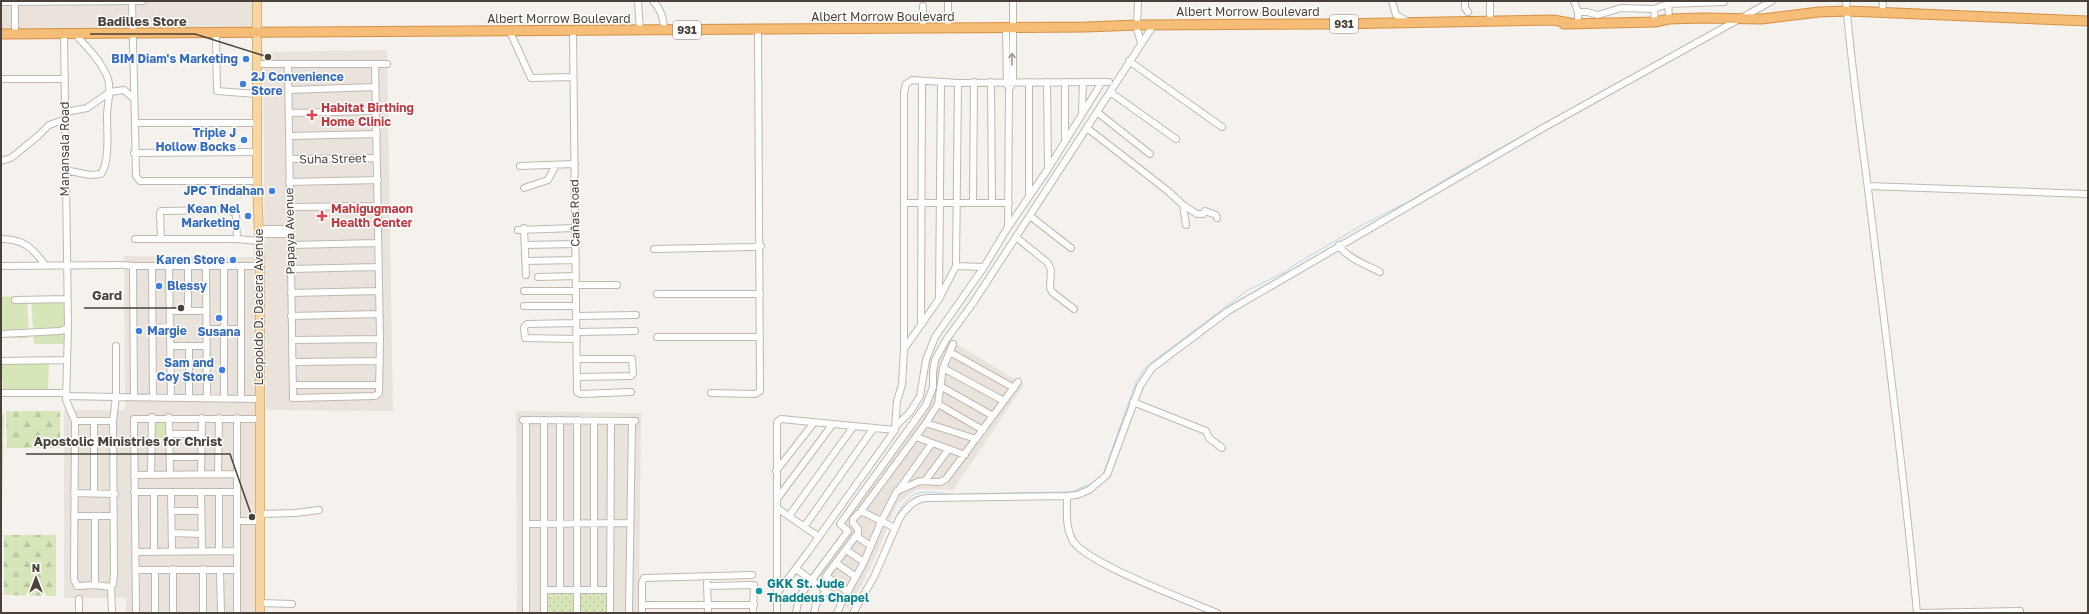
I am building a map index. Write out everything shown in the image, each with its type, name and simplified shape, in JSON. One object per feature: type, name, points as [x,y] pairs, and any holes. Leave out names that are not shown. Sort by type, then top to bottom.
[{"type":"highway","name":"Albert Morrow Boulevard","points":[[1137,27],[1151,29],[1397,28],[1554,25],[1574,23],[1655,22],[1669,19],[1778,18],[1819,12],[2088,21]]},
{"type":"highway","name":"Albert Morrow Boulevard","points":[[1,34],[1137,27],[1553,20],[1574,23]]},
{"type":"main road","name":"Leopoldo D. Dacera Avenue","points":[[257,1],[257,181],[260,266],[260,613]]},
{"type":"street","points":[[132,1],[135,123],[134,153],[136,176],[140,181],[257,181]]},
{"type":"street","points":[[1,2],[143,1]]},
{"type":"street","points":[[638,1],[640,31]]},
{"type":"street","points":[[653,1],[657,5],[664,21],[664,30]]},
{"type":"street","points":[[948,1],[948,28]]},
{"type":"street","points":[[1008,227],[1009,28],[1012,1]]},
{"type":"street","points":[[1138,1],[1137,27],[1141,43]]},
{"type":"street","points":[[1392,1],[1396,15],[1412,23]]},
{"type":"street","points":[[1465,1],[1465,8],[1468,12]]},
{"type":"street","points":[[1490,1],[1490,21]]},
{"type":"street","points":[[1574,1],[1578,12],[1574,23]]},
{"type":"street","points":[[853,613],[874,577],[892,527],[907,508],[920,498],[1067,496],[1077,495],[1089,490],[1107,475],[1133,402],[1140,386],[1152,368],[1228,310],[1543,128],[1772,1]]},
{"type":"street","points":[[1846,1],[1857,113],[1868,186],[1902,470],[1917,613],[2020,611]]},
{"type":"street","points":[[1882,13],[1883,1]]},
{"type":"street","points":[[15,2],[15,34]]},
{"type":"street","points":[[1578,12],[1588,12],[1598,15],[1621,8],[1654,9],[1668,2],[1724,2]]},
{"type":"street","points":[[1668,2],[1669,19]]},
{"type":"street","points":[[923,6],[923,28]]},
{"type":"street","points":[[1654,9],[1655,22]]},
{"type":"street","points":[[1390,23],[1396,15]]},
{"type":"street","points":[[796,613],[797,599],[848,531],[840,524],[926,405],[934,387],[933,372],[938,354],[1030,216],[1151,29]]},
{"type":"street","points":[[711,393],[758,393],[760,391],[761,246],[758,30]]},
{"type":"street","name":"Cañas Road","points":[[573,31],[578,394],[631,392]]},
{"type":"street","points":[[510,32],[530,77],[573,77]]},
{"type":"street","points":[[216,33],[217,91],[257,94]]},
{"type":"street","name":"Manansala Road","points":[[64,34],[68,328],[66,402],[75,421]]},
{"type":"street","points":[[65,170],[98,175],[102,172],[107,141],[107,114],[110,92],[105,72],[75,34]]},
{"type":"street","points":[[1129,62],[1222,127]]},
{"type":"street","points":[[257,64],[387,64]]},
{"type":"street","points":[[293,385],[379,385],[380,339],[375,64]]},
{"type":"street","name":"Papaya Avenue","points":[[288,65],[293,398],[376,396],[378,394],[379,385]]},
{"type":"street","points":[[1,79],[65,79]]},
{"type":"street","points":[[778,592],[796,569],[895,428],[910,412],[920,396],[926,360],[936,337],[984,267],[1008,227],[1048,169],[1082,114],[1105,82],[958,83],[911,80],[905,88],[904,350],[902,385],[897,401],[895,428]]},
{"type":"street","points":[[921,326],[922,81]]},
{"type":"street","points":[[938,299],[940,82]]},
{"type":"street","points":[[973,203],[974,82]]},
{"type":"street","points":[[991,82],[992,203]]},
{"type":"street","points":[[1029,82],[1030,195]]},
{"type":"street","points":[[1047,82],[1048,169]]},
{"type":"street","points":[[1065,82],[1065,142]]},
{"type":"street","points":[[1082,114],[1083,82]]},
{"type":"street","points":[[904,350],[938,299],[956,266],[958,83]]},
{"type":"street","points":[[288,90],[375,87]]},
{"type":"street","points":[[1,161],[11,158],[49,125],[66,116],[92,106],[110,92],[124,90],[134,99]]},
{"type":"street","points":[[1110,92],[1176,139]]},
{"type":"street","points":[[289,113],[376,111]]},
{"type":"street","points":[[1097,112],[1150,154]]},
{"type":"street","points":[[135,123],[257,123]]},
{"type":"street","points":[[1065,124],[1075,126]]},
{"type":"street","points":[[1087,128],[1168,191],[1183,205],[1197,214],[1203,214],[1205,211],[1216,215],[1217,218]]},
{"type":"street","points":[[289,136],[376,134]]},
{"type":"street","points":[[134,153],[257,152]]},
{"type":"street","name":"Suha Street","points":[[289,159],[377,158]]},
{"type":"street","points":[[520,166],[575,164]]},
{"type":"street","points":[[524,188],[548,180],[556,165]]},
{"type":"street","points":[[1029,178],[1040,179]]},
{"type":"street","points":[[289,182],[378,180]]},
{"type":"street","points":[[1868,186],[2088,194]]},
{"type":"street","points":[[905,203],[1009,203],[1022,207]]},
{"type":"street","points":[[1183,205],[1186,225]]},
{"type":"street","points":[[290,207],[377,206]]},
{"type":"street","points":[[161,239],[160,213],[163,210],[232,210],[235,212],[237,217],[237,239]]},
{"type":"street","points":[[1030,216],[1071,248]]},
{"type":"street","points":[[526,275],[525,245],[521,229],[575,228]]},
{"type":"street","points":[[135,239],[237,239],[290,232]]},
{"type":"street","points":[[1016,237],[1048,263],[1051,270],[1050,288],[1052,292],[1074,309]]},
{"type":"street","points":[[1,239],[15,239],[23,243],[45,265]]},
{"type":"street","points":[[291,245],[378,243]]},
{"type":"street","points":[[525,245],[575,244]]},
{"type":"street","points":[[1339,245],[1342,250],[1351,256],[1380,272]]},
{"type":"street","points":[[654,248],[761,246]]},
{"type":"street","points":[[525,261],[576,260]]},
{"type":"street","points":[[1,266],[260,266]]},
{"type":"street","points":[[133,266],[134,397]]},
{"type":"street","points":[[169,266],[172,397]]},
{"type":"street","points":[[241,266],[241,398]]},
{"type":"street","points":[[956,266],[984,267]]},
{"type":"street","points":[[152,267],[153,397]]},
{"type":"street","points":[[188,267],[188,311]]},
{"type":"street","points":[[206,267],[207,397]]},
{"type":"street","points":[[224,267],[224,398]]},
{"type":"street","points":[[291,269],[378,267]]},
{"type":"street","points":[[538,277],[576,276]]},
{"type":"street","points":[[524,291],[617,285]]},
{"type":"street","points":[[291,293],[379,291]]},
{"type":"street","points":[[658,294],[760,294]]},
{"type":"street","points":[[15,300],[67,299]]},
{"type":"street","points":[[524,306],[576,306]]},
{"type":"street","points":[[170,311],[206,311]]},
{"type":"street","points":[[291,316],[379,314]]},
{"type":"street","points":[[576,316],[636,315]]},
{"type":"street","points":[[576,323],[527,324],[524,327],[524,336],[525,338],[577,339]]},
{"type":"street","points":[[1,334],[60,332],[68,328]]},
{"type":"street","points":[[152,328],[171,328]]},
{"type":"street","points":[[206,329],[241,329]]},
{"type":"street","points":[[576,332],[635,331]]},
{"type":"street","points":[[658,337],[760,337]]},
{"type":"street","points":[[292,340],[380,339]]},
{"type":"street","points":[[848,592],[824,578],[856,536],[858,530],[853,521],[916,437],[938,404],[942,387],[943,368],[953,344]]},
{"type":"street","points":[[112,613],[111,587],[113,584],[114,574],[114,421],[116,397],[116,346]]},
{"type":"street","points":[[171,346],[206,346]]},
{"type":"street","points":[[189,346],[189,397]]},
{"type":"street","points":[[950,352],[1014,388]]},
{"type":"street","points":[[577,359],[632,359],[633,374],[631,376],[577,377]]},
{"type":"street","points":[[1,361],[67,360]]},
{"type":"street","points":[[292,362],[380,361]]},
{"type":"street","points":[[943,368],[1004,402]]},
{"type":"street","points":[[897,491],[925,481],[942,481],[965,455],[1018,382]]},
{"type":"street","points":[[942,387],[992,416]]},
{"type":"street","points":[[1,393],[116,397],[207,397],[260,399]]},
{"type":"street","points":[[1133,402],[1206,431],[1209,438],[1222,448]]},
{"type":"street","points":[[938,404],[983,430]]},
{"type":"street","points":[[136,613],[134,420],[136,417],[260,419]]},
{"type":"street","points":[[151,475],[152,417]]},
{"type":"street","points":[[170,417],[170,474]]},
{"type":"street","points":[[201,474],[202,418]]},
{"type":"street","points":[[218,474],[219,418]]},
{"type":"street","points":[[237,418],[237,613]]},
{"type":"street","points":[[777,613],[776,471],[778,421],[781,419],[813,424],[895,428]]},
{"type":"street","points":[[526,613],[524,420],[634,421],[630,523],[629,613]]},
{"type":"street","points":[[544,420],[544,613]]},
{"type":"street","points":[[560,420],[560,590]]},
{"type":"street","points":[[577,420],[577,613]]},
{"type":"street","points":[[111,587],[95,584],[77,586],[74,582],[75,421],[114,421]]},
{"type":"street","points":[[94,421],[94,494]]},
{"type":"street","points":[[594,421],[594,590]]},
{"type":"street","points":[[610,613],[611,421]]},
{"type":"street","points":[[926,423],[976,439]]},
{"type":"street","points":[[776,471],[813,424]]},
{"type":"street","points":[[777,499],[832,425]]},
{"type":"street","points":[[789,516],[853,427]]},
{"type":"street","points":[[804,527],[873,428]]},
{"type":"street","points":[[170,434],[202,434]]},
{"type":"street","points":[[916,437],[965,455]]},
{"type":"street","points":[[837,613],[864,562],[880,522],[897,491],[932,443]]},
{"type":"street","points":[[925,481],[948,450]]},
{"type":"street","points":[[170,457],[201,457]]},
{"type":"street","points":[[134,475],[237,474]]},
{"type":"street","points":[[906,479],[912,485]]},
{"type":"street","points":[[134,492],[237,492]]},
{"type":"street","points":[[154,492],[154,552]]},
{"type":"street","points":[[171,492],[172,551]]},
{"type":"street","points":[[202,492],[202,550]]},
{"type":"street","points":[[219,492],[219,550]]},
{"type":"street","points":[[74,494],[115,494]]},
{"type":"street","points":[[1067,496],[1068,528],[1074,541],[1084,553],[1116,570],[1217,613]]},
{"type":"street","points":[[777,508],[818,537]]},
{"type":"street","points":[[172,510],[201,511]]},
{"type":"street","points":[[237,521],[319,510]]},
{"type":"street","points":[[862,511],[880,522],[892,527]]},
{"type":"street","points":[[74,516],[114,516]]},
{"type":"street","points":[[95,516],[95,584]]},
{"type":"street","points":[[526,524],[630,523]]},
{"type":"street","points":[[172,534],[202,534]]},
{"type":"street","points":[[856,536],[871,546]]},
{"type":"street","points":[[136,552],[202,550],[237,551]]},
{"type":"street","points":[[846,550],[864,562]]},
{"type":"street","points":[[836,563],[856,577]]},
{"type":"street","points":[[173,569],[173,613]]},
{"type":"street","points":[[203,569],[203,613]]},
{"type":"street","points":[[796,569],[842,602]]},
{"type":"street","points":[[136,570],[237,570]]},
{"type":"street","points":[[155,570],[155,613]]},
{"type":"street","points":[[220,570],[221,613]]},
{"type":"street","points":[[642,613],[642,583],[644,578],[707,578],[708,575],[752,575]]},
{"type":"street","points":[[707,578],[708,613]]},
{"type":"street","points":[[707,586],[754,585],[753,613]]},
{"type":"street","points":[[544,590],[610,590]]},
{"type":"street","points":[[814,613],[816,604],[826,590]]},
{"type":"street","points":[[79,599],[80,613]]},
{"type":"street","points":[[260,603],[292,604]]},
{"type":"street","points":[[642,605],[754,605]]},
{"type":"shaded area","points":[[1,1],[253,1],[254,30],[1,30]]},
{"type":"shaded area","points":[[387,50],[393,411],[266,410],[263,52]]},
{"type":"shaded area","points":[[124,256],[254,257],[257,417],[256,612],[298,613],[126,613],[126,598],[64,598],[64,410],[125,410]]},
{"type":"shaded area","points":[[947,338],[1024,385],[953,490],[917,489],[897,504],[874,560],[849,609],[815,580],[849,529],[838,523],[924,404],[931,386],[933,362]]},
{"type":"shaded area","points":[[516,411],[641,413],[639,613],[517,613]]},
{"type":"green space","points":[[27,296],[29,338],[2,338],[2,297]]},
{"type":"green space","points":[[65,296],[65,344],[34,344],[31,297]]},
{"type":"green space","points":[[1,363],[49,364],[48,391],[3,390]]},
{"type":"green space","points":[[6,411],[60,411],[60,448],[7,448]]},
{"type":"green space","points":[[1,414],[4,414],[2,515],[1,515]]},
{"type":"green space","points":[[155,419],[169,419],[169,439],[155,438]]},
{"type":"green space","points":[[4,535],[56,535],[56,596],[4,595]]},
{"type":"green space","points":[[547,592],[607,593],[607,613],[547,613]]},
{"type":"waterway","points":[[1743,13],[1764,1]]},
{"type":"waterway","points":[[1103,475],[1136,382],[1147,366],[1248,290],[1287,271],[1291,267],[1364,224],[1410,201],[1468,166],[1722,25]]},
{"type":"waterway","points":[[962,494],[1071,492],[1093,483]]},
{"type":"waterway","points":[[893,524],[899,511],[911,496],[925,492],[959,495]]},
{"type":"waterway","points":[[883,548],[891,529]]},
{"type":"place","name":"Badilles Store","points":[[268,57]]},
{"type":"place","name":"BIM Diam's Marketing","points":[[246,59]]},
{"type":"place","name":"2J Convenience Store","points":[[243,84]]},
{"type":"place","name":"Habitat Birthing Home Clinic","points":[[312,115]]},
{"type":"place","name":"Triple J Hollow Bocks","points":[[244,140]]},
{"type":"place","name":"JPC Tindahan","points":[[272,191]]},
{"type":"place","name":"Kean Nel Marketing","points":[[248,216]]},
{"type":"place","name":"Mahigugmaon Health Center","points":[[322,216]]},
{"type":"place","name":"Karen Store","points":[[233,260]]},
{"type":"place","name":"Blessy","points":[[159,286]]},
{"type":"place","name":"Gard","points":[[181,308]]},
{"type":"place","name":"Susana","points":[[219,318]]},
{"type":"place","name":"Margie","points":[[139,331]]},
{"type":"place","name":"Sam and Coy Store","points":[[222,370]]},
{"type":"place","name":"Apostolic Ministries for Christ","points":[[252,517]]},
{"type":"place","name":"GKK St. Jude Thaddeus Chapel","points":[[759,591]]}]
